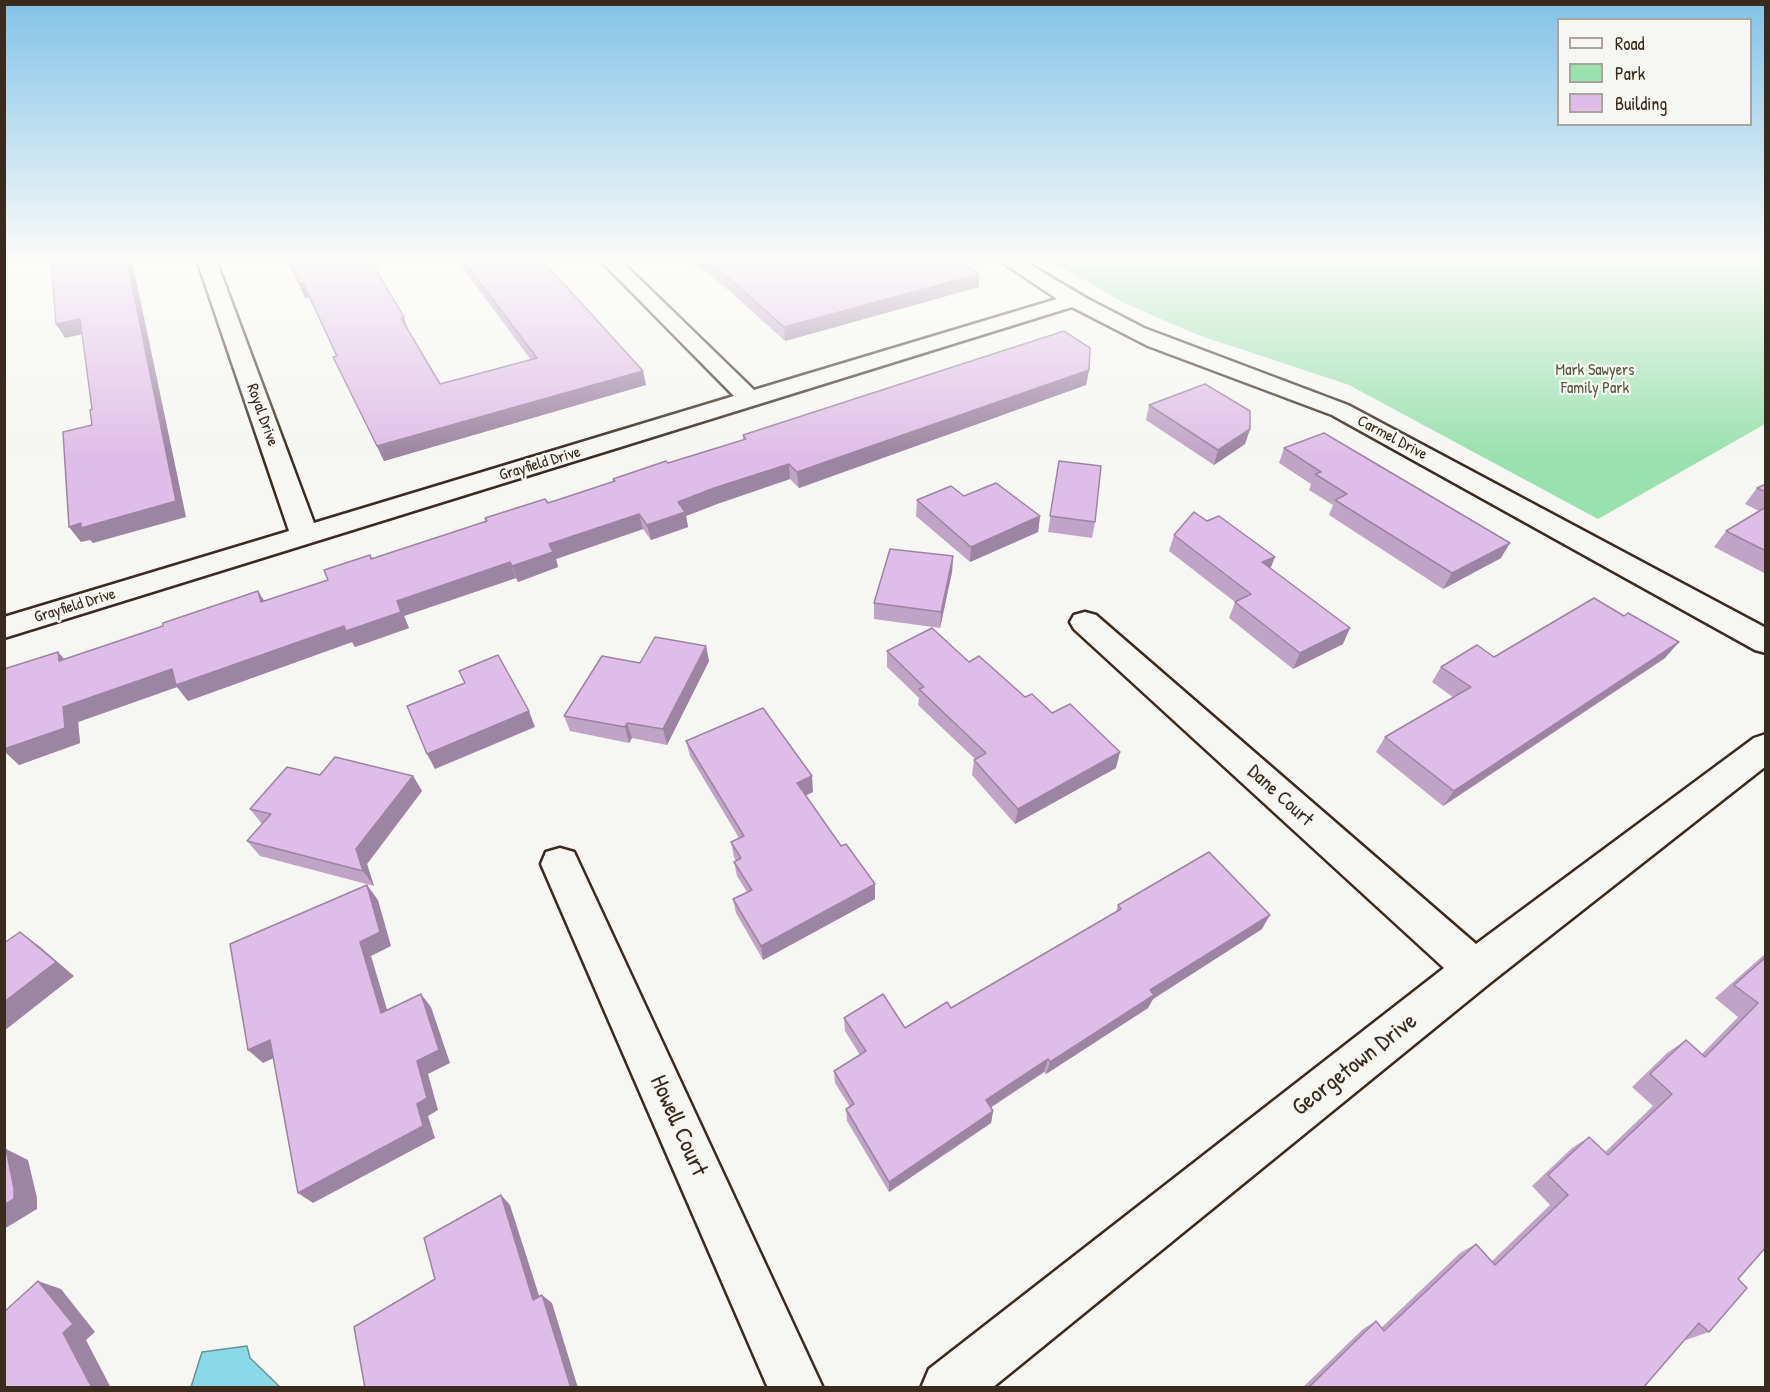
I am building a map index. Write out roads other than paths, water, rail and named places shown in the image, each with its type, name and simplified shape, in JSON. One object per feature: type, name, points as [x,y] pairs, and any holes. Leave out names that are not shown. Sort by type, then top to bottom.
[{"type":"street","name":"Royal Drive","points":[[230,325],[305,536]]},
{"type":"street","points":[[675,325],[750,399]]},
{"type":"street","name":"Grayfield Drive","points":[[4,628],[992,325]]},
{"type":"street","name":"Carmel Drive","points":[[1120,325],[1158,342],[1302,392],[1340,410],[1766,642]]},
{"type":"street","name":"Dane Court","points":[[1085,622],[1475,969]]},
{"type":"street","name":"Georgetown Drive","points":[[948,1388],[1475,969],[1766,747]]},
{"type":"street","name":"Howell Court","points":[[560,864],[796,1388]]},
{"type":"water","points":[[247,1346],[250,1358],[280,1387],[191,1387],[202,1352]]},
{"type":"park label","name":"Mark Sawyers Family Park","points":[[1595,380]]}]
